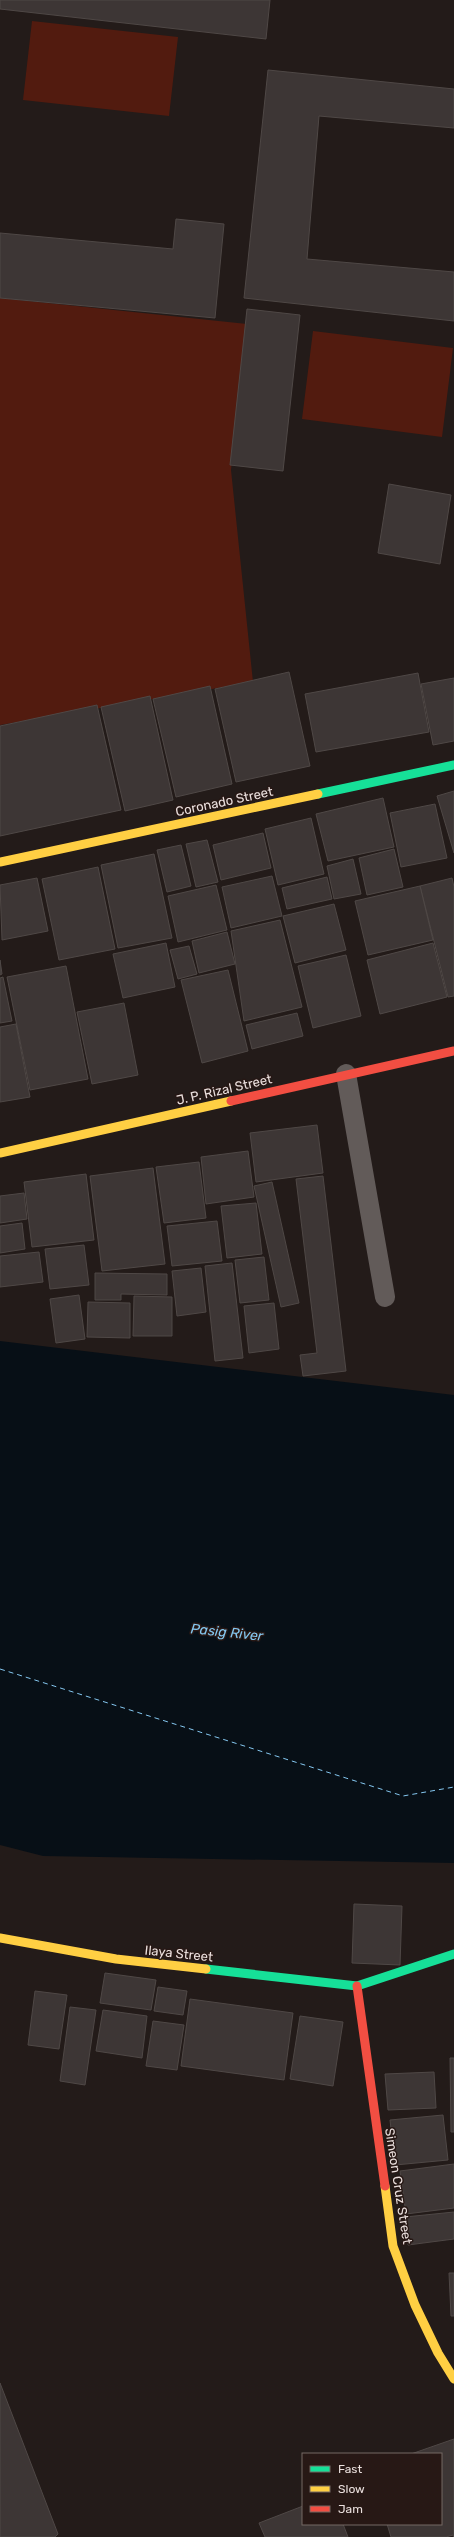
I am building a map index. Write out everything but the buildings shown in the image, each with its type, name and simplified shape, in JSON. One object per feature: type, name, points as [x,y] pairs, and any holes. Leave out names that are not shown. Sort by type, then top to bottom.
[{"type":"street","name":"Coronado Street","points":[[0,862],[454,765]]},
{"type":"street","name":"J. P. Rizal Street","points":[[0,1153],[346,1074],[454,1051]]},
{"type":"street","name":"Ilaya Street","points":[[0,1938],[116,1959],[357,1986]]},
{"type":"street","points":[[357,1986],[454,1954]]},
{"type":"street","name":"Simeon Cruz Street","points":[[357,1986],[393,2246],[415,2305],[438,2353],[454,2379]]},
{"type":"lane","points":[[346,1074],[385,1297]]},
{"type":"shaded area","points":[[32,21],[178,37],[169,116],[23,100]]},
{"type":"shaded area","points":[[0,298],[247,324],[231,470],[253,682],[0,725]]},
{"type":"shaded area","points":[[313,331],[453,348],[442,437],[302,419]]},
{"type":"water","name":"Pasig River","points":[[0,1341],[454,1395],[454,1863],[43,1856],[0,1845]]},
{"type":"ferry route","points":[[0,1669],[403,1796],[454,1787]]},
{"type":"traffic: fast","points":[[318,794],[454,765]]},
{"type":"traffic: fast","points":[[206,1969],[357,1986],[454,1954]]},
{"type":"traffic: slow","points":[[0,862],[318,794]]},
{"type":"traffic: slow","points":[[0,1153],[231,1101]]},
{"type":"traffic: slow","points":[[0,1938],[116,1959],[206,1969]]},
{"type":"traffic: slow","points":[[385,2186],[393,2246],[415,2305],[438,2353],[454,2379]]},
{"type":"traffic: jam","points":[[231,1101],[454,1051]]},
{"type":"traffic: jam","points":[[357,1986],[385,2186]]}]
